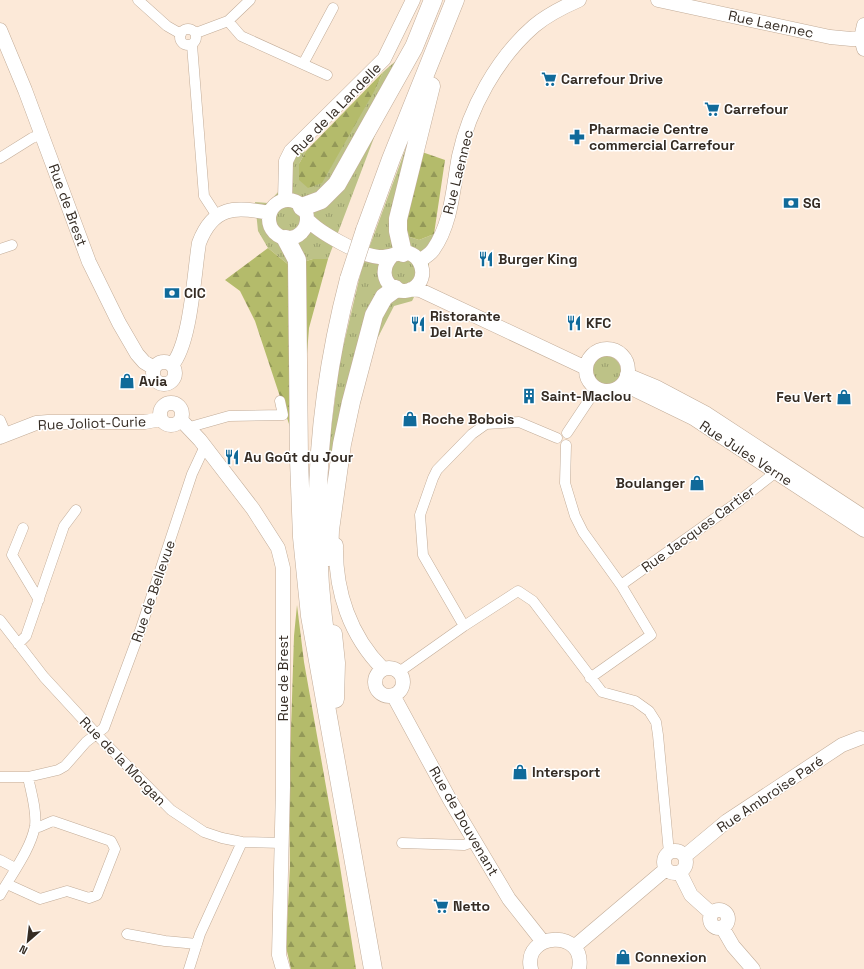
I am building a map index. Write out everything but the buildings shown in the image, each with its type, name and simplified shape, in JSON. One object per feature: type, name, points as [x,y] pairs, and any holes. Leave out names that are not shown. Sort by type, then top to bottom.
[{"type":"highway","points":[[305,213],[330,192],[341,177],[414,47],[433,0]]},
{"type":"highway","points":[[310,616],[309,476],[311,425],[321,355],[344,276],[360,228],[422,62],[443,0]]},
{"type":"highway","points":[[360,228],[391,159],[455,0]]},
{"type":"highway","points":[[397,255],[398,219],[424,108],[445,44],[447,22]]},
{"type":"highway","points":[[292,237],[297,260],[299,460],[302,537],[310,616],[373,969]]},
{"type":"highway","points":[[344,276],[329,366],[317,479],[320,580],[325,635],[335,699],[384,969]]},
{"type":"highway","points":[[335,699],[336,664],[329,594],[329,553],[330,530],[342,444],[351,402],[374,315],[384,297],[403,289]]},
{"type":"street","points":[[138,0],[167,26],[181,34]]},
{"type":"street","points":[[196,33],[228,21],[250,0]]},
{"type":"street","name":"Rue de la Landelle","points":[[285,200],[286,161],[291,151],[384,59],[413,0]]},
{"type":"street","name":"Rue Laennec","points":[[421,267],[444,230],[460,154],[474,110],[493,74],[514,46],[534,25],[557,10],[579,0]]},
{"type":"street","name":"Rue Laennec","points":[[658,0],[830,37],[863,37]]},
{"type":"street","points":[[303,64],[334,8]]},
{"type":"street","points":[[228,21],[240,36],[328,75]]},
{"type":"street","points":[[192,45],[187,46],[182,43],[180,38],[181,34],[184,30],[189,29],[196,33]]},
{"type":"street","name":"Rue de Brest","points":[[0,30],[42,134],[89,262],[137,354],[144,362],[154,368]]},
{"type":"street","points":[[196,33],[197,38],[192,45],[204,196],[217,216]]},
{"type":"street","points":[[0,158],[32,138],[42,134]]},
{"type":"street","points":[[384,274],[364,261],[316,238],[292,237],[275,234],[271,230],[268,218],[269,213],[276,204],[285,200],[292,200],[320,231],[368,255],[409,254],[421,267],[435,287],[588,363]]},
{"type":"street","points":[[172,365],[178,357],[186,328],[199,243],[202,235],[217,216],[232,209],[269,213]]},
{"type":"street","points":[[292,237],[303,231],[305,213]]},
{"type":"street","points":[[0,249],[12,245]]},
{"type":"street","points":[[397,255],[384,268],[386,280],[403,289],[420,290],[588,363]]},
{"type":"street","points":[[403,289],[419,283],[421,267]]},
{"type":"street","points":[[614,350],[623,357],[626,362],[625,379],[613,390],[602,390],[597,388],[588,380],[588,363],[598,352],[614,350]]},
{"type":"street","points":[[166,382],[155,378],[154,368],[162,362],[172,365]]},
{"type":"street","points":[[166,382],[175,374],[172,365]]},
{"type":"street","name":"Rue Jules Verne","points":[[625,379],[682,412],[864,530]]},
{"type":"street","name":"Rue Jules Verne","points":[[625,379],[656,387],[707,414],[864,516]]},
{"type":"street","points":[[166,382],[169,404]]},
{"type":"street","points":[[567,433],[597,388]]},
{"type":"street","points":[[169,404],[160,413],[161,419],[166,424],[173,425],[229,416],[284,415],[280,401]]},
{"type":"street","points":[[169,404],[181,409],[185,423]]},
{"type":"street","name":"Rue Joliot-Curie","points":[[3,435],[36,424],[48,422],[145,422],[161,419]]},
{"type":"street","points":[[0,420],[3,435]]},
{"type":"street","points":[[464,626],[423,555],[420,515],[438,470],[472,434],[486,424],[518,422],[557,438],[560,444],[566,445]]},
{"type":"street","name":"Rue de Brest","points":[[185,423],[205,446],[266,528],[278,548],[283,568],[282,843],[279,954],[283,969]]},
{"type":"street","points":[[557,438],[562,432],[567,433]]},
{"type":"street","points":[[567,433],[570,438],[566,445],[564,483],[575,516],[589,542],[621,585],[652,636],[590,678]]},
{"type":"street","name":"Rue de Bellevue","points":[[0,777],[28,777],[58,770],[65,766],[86,742],[104,728],[115,700],[192,474],[205,446]]},
{"type":"street","name":"Rue Jacques Cartier","points":[[621,585],[776,472]]},
{"type":"street","points":[[337,482],[336,567],[342,598],[356,636],[369,655],[383,669],[393,669],[399,672],[402,676],[403,685],[401,690],[393,695],[382,694],[377,689],[376,678],[383,669]]},
{"type":"street","points":[[18,644],[26,636],[64,526],[76,510]]},
{"type":"street","points":[[23,528],[12,555],[39,600]]},
{"type":"street","points":[[399,672],[464,626],[518,591],[533,601],[602,692],[635,701],[648,711],[656,722],[669,853],[664,862],[666,869],[673,874],[680,873],[686,867],[685,856],[680,852],[669,853]]},
{"type":"street","name":"Rue de la Morgan","points":[[0,620],[44,677],[150,790],[186,821],[204,832],[242,842],[282,843]]},
{"type":"street","name":"Rue de Douvenant","points":[[393,695],[509,899],[543,942]]},
{"type":"street","name":"Rue Ambroise Paré","points":[[685,856],[727,821],[842,745],[863,735]]},
{"type":"street","points":[[0,895],[23,855],[35,826],[28,777]]},
{"type":"street","points":[[7,884],[40,899],[67,891],[89,898],[97,895],[115,849],[111,841],[53,821],[39,827],[35,826]]},
{"type":"street","points":[[402,843],[464,844],[475,841]]},
{"type":"street","points":[[189,969],[197,944],[242,842]]},
{"type":"street","points":[[0,860],[15,868]]},
{"type":"street","points":[[574,947],[666,869]]},
{"type":"street","points":[[680,873],[691,895],[712,914],[719,910],[726,914],[727,923],[722,927],[733,946],[753,969]]},
{"type":"street","points":[[127,934],[165,942],[197,944]]},
{"type":"street","points":[[527,968],[533,953],[543,942],[559,939],[574,947],[579,960],[579,969]]},
{"type":"green space","points":[[398,59],[383,114],[328,259],[313,259],[290,266],[268,248],[258,231],[255,202],[268,203],[279,191],[279,161],[306,151],[299,164],[376,88],[383,72]]},
{"type":"green space","points":[[383,72],[376,88],[322,183],[308,188],[299,180],[299,164],[306,151]]},
{"type":"green space","points":[[414,126],[422,152],[410,237],[419,240],[434,234],[428,270],[412,301],[394,306],[372,349],[347,461],[327,460],[340,360],[362,267]]},
{"type":"green space","points":[[422,152],[445,160],[434,234],[419,240],[410,237],[406,226]]},
{"type":"green space","points":[[268,248],[290,266],[313,259],[328,259],[309,328],[305,380],[291,430],[255,321],[240,291],[225,280]]},
{"type":"green space","points":[[606,356],[617,360],[621,371],[617,382],[606,386],[595,382],[591,371],[595,360]]},
{"type":"green space","points":[[297,605],[304,662],[339,860],[356,969],[291,969],[286,947],[290,865],[289,792],[294,636]]},
{"type":"place","name":"Carrefour Drive","points":[[549,79]]},
{"type":"place","name":"Carrefour","points":[[712,109]]},
{"type":"place","name":"Pharmacie Centre commercial Carrefour","points":[[577,137]]},
{"type":"place","name":"SG","points":[[791,203]]},
{"type":"place","name":"Burger King","points":[[486,259]]},
{"type":"place","name":"CIC","points":[[172,293]]},
{"type":"place","name":"KFC","points":[[574,323]]},
{"type":"place","name":"Ristorante Del Arte","points":[[418,324]]},
{"type":"place","name":"Avia","points":[[127,381]]},
{"type":"place","name":"Saint-Maclou","points":[[529,396]]},
{"type":"place","name":"Feu Vert","points":[[844,397]]},
{"type":"place","name":"Roche Bobois","points":[[410,419]]},
{"type":"place","name":"Au Goût du Jour","points":[[232,457]]},
{"type":"place","name":"Boulanger","points":[[697,483]]},
{"type":"place","name":"Intersport","points":[[520,772]]},
{"type":"place","name":"Netto","points":[[441,906]]},
{"type":"place","name":"Connexion","points":[[623,957]]}]
